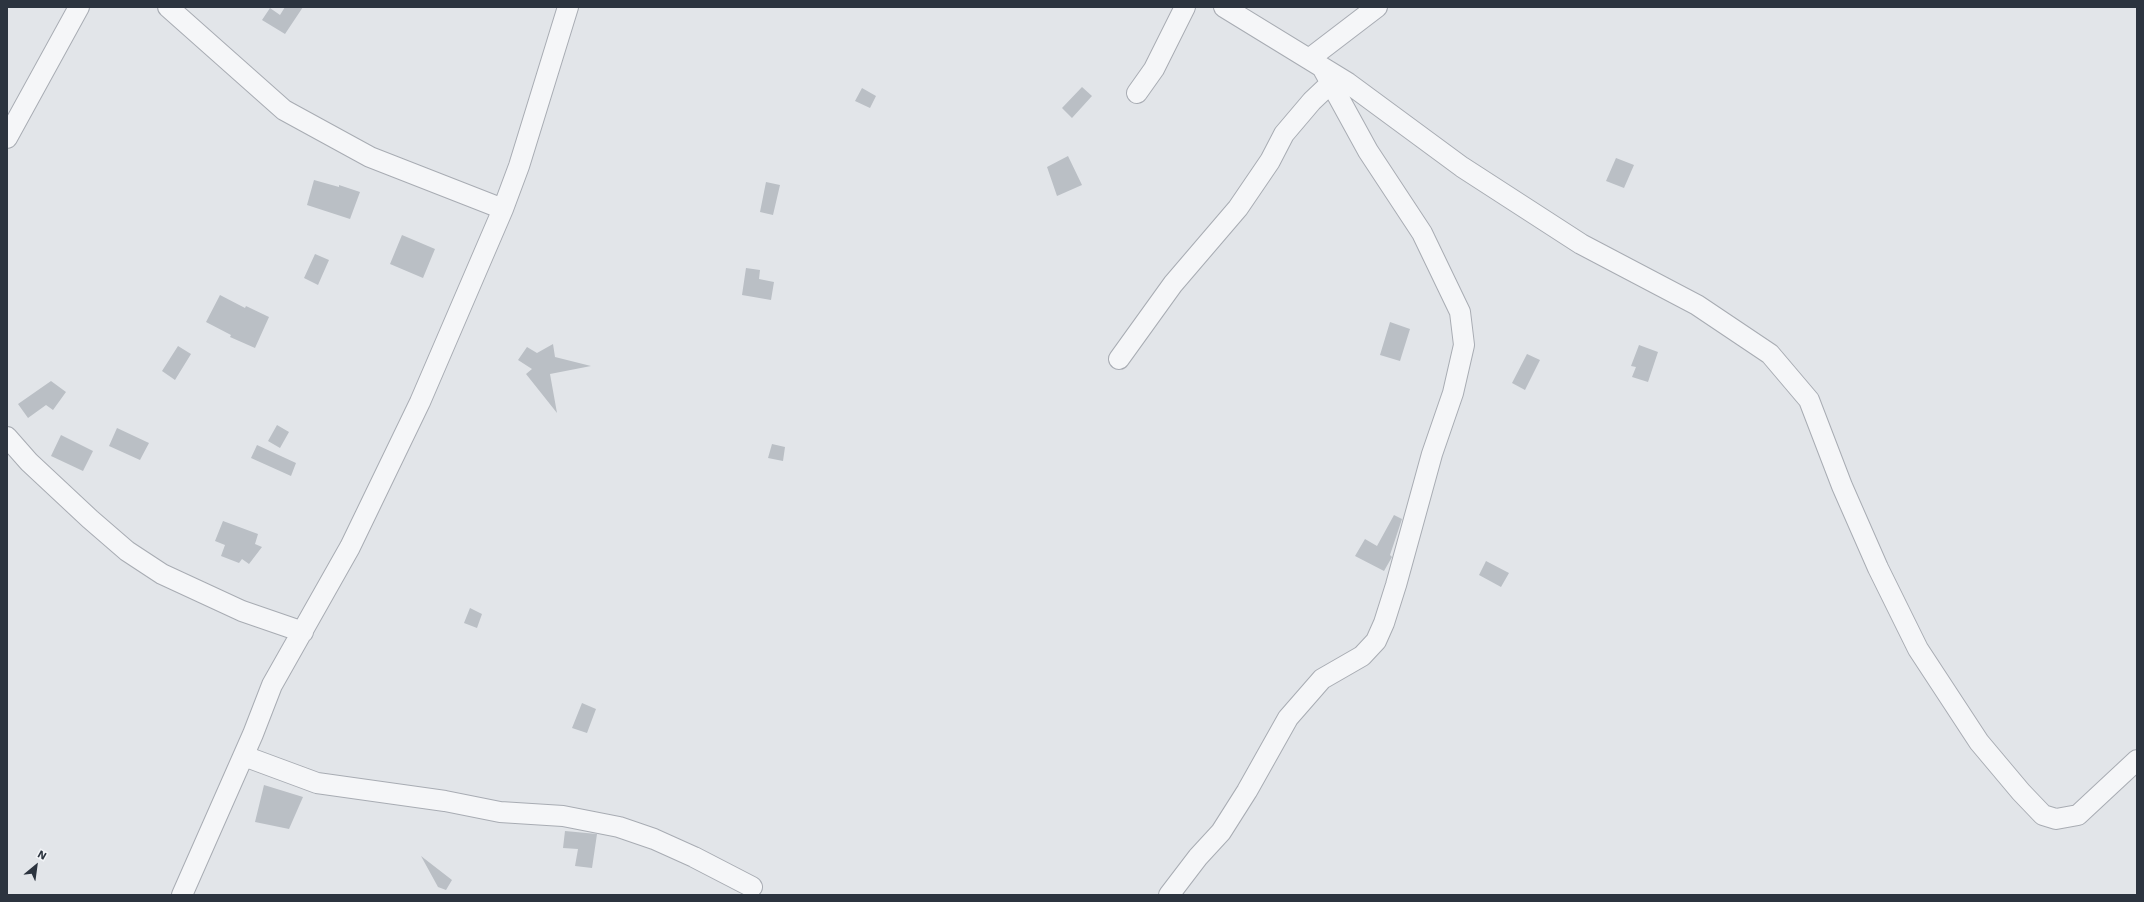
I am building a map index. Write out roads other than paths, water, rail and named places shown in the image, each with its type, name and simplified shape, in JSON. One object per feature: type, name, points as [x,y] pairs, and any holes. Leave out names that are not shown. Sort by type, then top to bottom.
[{"type":"street","points":[[7,138],[79,7]]},
{"type":"street","points":[[168,7],[284,110],[370,157],[503,210]]},
{"type":"street","points":[[182,895],[244,756],[272,685],[350,547],[420,402],[503,210],[519,166],[568,7]]},
{"type":"street","points":[[1137,93],[1166,48],[1185,7]]},
{"type":"street","points":[[1224,7],[1321,70],[1348,83],[1462,167],[1581,244],[1697,305],[1770,354],[1809,400],[1842,486],[1878,568],[1918,649],[1979,742],[2021,792],[2043,815],[2056,819],[2078,815],[2137,760]]},
{"type":"street","points":[[1119,359],[1173,284],[1238,208],[1270,161],[1284,134],[1312,101],[1321,70],[1377,7]]},
{"type":"street","points":[[1169,895],[1221,832],[1247,791],[1288,718],[1322,679],[1362,656],[1376,641],[1384,623],[1396,585],[1432,454],[1453,393],[1464,345],[1460,312],[1422,233],[1368,151],[1321,70]]},
{"type":"street","points":[[7,437],[30,462],[90,519],[127,551],[162,574],[242,611],[303,632]]},
{"type":"street","points":[[244,756],[317,783],[445,801],[500,812],[563,816],[619,827],[654,839],[688,854],[752,887]]}]
